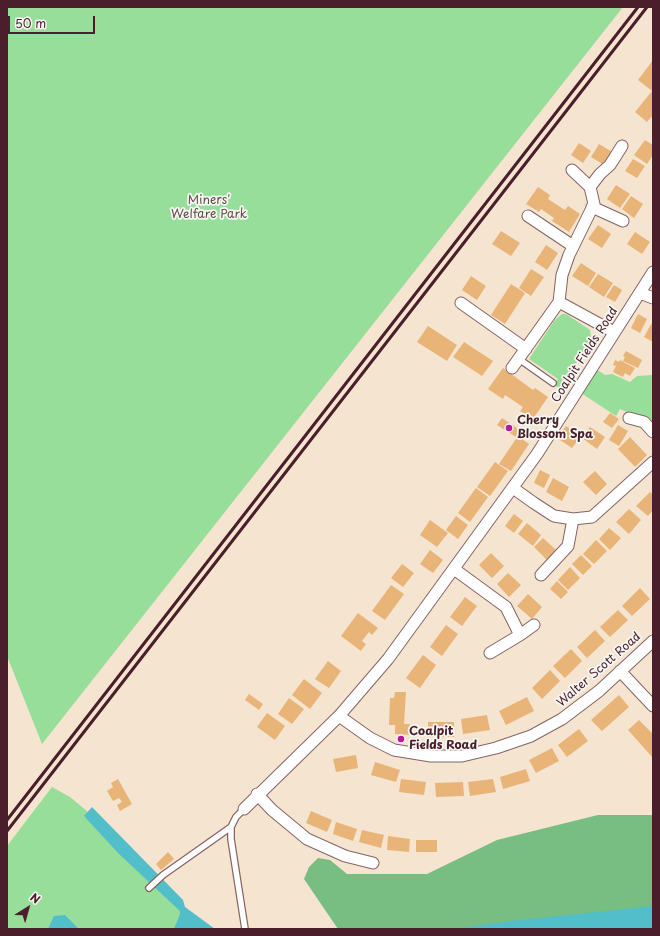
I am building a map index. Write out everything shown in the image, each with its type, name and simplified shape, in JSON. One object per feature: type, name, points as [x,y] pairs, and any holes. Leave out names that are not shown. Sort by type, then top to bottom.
[{"type":"street","points":[[590,187],[600,174],[610,165],[622,146]]},
{"type":"street","points":[[516,364],[559,302],[562,275],[573,246],[594,204],[590,187],[572,170]]},
{"type":"street","points":[[592,207],[622,221]]},
{"type":"street","points":[[528,216],[573,246]]},
{"type":"street","name":"Coalpit Fields Road","points":[[244,808],[339,716],[388,659],[537,454],[653,272]]},
{"type":"street","points":[[640,293],[653,298]]},
{"type":"street","points":[[559,302],[614,332]]},
{"type":"street","points":[[461,303],[526,349]]},
{"type":"street","points":[[629,418],[644,422],[653,432]]},
{"type":"street","points":[[513,488],[554,516],[573,518],[592,517],[653,462]]},
{"type":"street","points":[[541,575],[568,546],[573,518]]},
{"type":"street","points":[[454,569],[506,607],[520,636]]},
{"type":"street","points":[[490,653],[520,636],[534,625]]},
{"type":"street","name":"Walter Scott Road","points":[[339,716],[370,738],[394,750],[431,756],[462,756],[496,748],[531,736],[562,719],[599,690],[653,641]]},
{"type":"street","points":[[620,671],[653,706]]},
{"type":"street","points":[[257,794],[272,810],[307,839],[345,856],[373,864]]},
{"type":"lane","points":[[516,364],[553,383]]},
{"type":"lane","points":[[244,808],[236,816],[231,827],[231,839],[245,929]]},
{"type":"lane","points":[[149,888],[163,875],[231,827]]},
{"type":"green space","name":"Miners' Welfare Park","points":[[7,7],[623,7],[42,744],[7,656]]},
{"type":"green space","points":[[562,314],[566,314],[590,330],[591,338],[561,389],[554,385],[558,379],[529,359],[554,321]]},
{"type":"green space","points":[[596,369],[605,375],[612,374],[630,382],[637,376],[653,375],[653,428],[641,418],[620,409],[616,416],[581,393]]},
{"type":"green space","points":[[52,787],[70,797],[88,812],[182,908],[191,929],[7,929],[7,846]]},
{"type":"green space","points":[[598,815],[653,815],[653,929],[338,929],[304,879],[309,867],[318,858],[330,860],[347,874],[427,874],[497,840]]},
{"type":"water","points":[[92,807],[183,900],[185,907],[215,929],[174,929],[180,911],[119,854],[84,816]]},
{"type":"water","points":[[653,906],[653,929],[453,929],[511,921]]},
{"type":"water","points":[[65,915],[79,929],[48,929],[54,916]]},
{"type":"building","points":[[653,60],[653,115],[647,122],[635,112],[652,91],[638,80]]},
{"type":"building","points":[[645,140],[653,145],[653,155],[647,164],[634,155]]},
{"type":"building","points":[[579,143],[591,151],[583,163],[571,155]]},
{"type":"building","points":[[599,144],[612,152],[604,165],[591,157]]},
{"type":"building","points":[[633,159],[645,166],[637,178],[625,171]]},
{"type":"building","points":[[616,185],[630,194],[620,208],[607,199]]},
{"type":"building","points":[[538,187],[550,195],[548,199],[565,210],[568,206],[580,214],[569,232],[552,221],[554,218],[541,209],[539,212],[526,204]]},
{"type":"building","points":[[631,196],[643,204],[634,218],[622,209]]},
{"type":"building","points":[[598,225],[611,234],[602,248],[588,239]]},
{"type":"building","points":[[501,231],[520,243],[511,256],[492,244]]},
{"type":"building","points":[[635,232],[650,242],[642,254],[627,244]]},
{"type":"building","points":[[546,245],[558,253],[547,270],[535,262]]},
{"type":"building","points":[[581,263],[596,273],[588,286],[572,276]]},
{"type":"building","points":[[531,269],[544,277],[531,296],[519,288]]},
{"type":"building","points":[[598,274],[613,283],[604,297],[589,287]]},
{"type":"building","points":[[471,276],[486,286],[477,300],[462,290]]},
{"type":"building","points":[[511,284],[525,293],[505,324],[491,315]]},
{"type":"building","points":[[614,285],[622,290],[615,302],[606,297]]},
{"type":"building","points":[[638,314],[647,319],[640,333],[631,328]]},
{"type":"building","points":[[651,324],[653,325],[653,342],[644,337]]},
{"type":"building","points":[[428,326],[457,345],[447,361],[417,342]]},
{"type":"building","points":[[464,342],[493,361],[482,376],[453,357]]},
{"type":"building","points":[[626,351],[642,360],[638,368],[623,361],[625,357],[623,356]]},
{"type":"building","points":[[615,360],[619,362],[620,360],[635,368],[630,376],[625,373],[623,377],[613,372],[616,366],[613,365]]},
{"type":"building","points":[[503,368],[533,390],[535,388],[548,397],[533,419],[520,411],[523,407],[505,395],[503,399],[488,389]]},
{"type":"building","points":[[610,413],[619,419],[612,428],[603,422]]},
{"type":"building","name":"Cherry Blossom Spa","points":[[502,418],[520,430],[516,437],[497,425]]},
{"type":"building","points":[[618,425],[628,431],[619,446],[609,440]]},
{"type":"building","points":[[566,426],[581,436],[572,448],[557,438]]},
{"type":"building","points":[[590,427],[605,437],[597,449],[582,438]]},
{"type":"building","points":[[518,436],[529,444],[511,471],[499,464]]},
{"type":"building","points":[[630,437],[647,455],[635,467],[618,449]]},
{"type":"building","points":[[495,462],[508,471],[490,496],[477,487]]},
{"type":"building","points":[[540,470],[550,475],[544,488],[534,483]]},
{"type":"building","points":[[595,471],[607,484],[596,495],[583,482]]},
{"type":"building","points":[[553,478],[569,487],[562,501],[546,492]]},
{"type":"building","points":[[476,488],[488,497],[470,522],[458,513]]},
{"type":"building","points":[[650,492],[653,495],[653,510],[648,516],[636,506]]},
{"type":"building","points":[[629,509],[641,520],[629,534],[616,522]]},
{"type":"building","points":[[514,514],[523,521],[514,533],[505,526]]},
{"type":"building","points":[[456,516],[468,525],[458,539],[446,530]]},
{"type":"building","points":[[430,520],[448,533],[437,547],[420,535]]},
{"type":"building","points":[[527,523],[541,535],[533,546],[518,534]]},
{"type":"building","points":[[609,528],[621,538],[610,550],[599,539]]},
{"type":"building","points":[[543,538],[556,550],[547,560],[534,547]]},
{"type":"building","points":[[596,540],[607,551],[594,564],[583,554]]},
{"type":"building","points":[[430,550],[443,560],[433,573],[420,564]]},
{"type":"building","points":[[491,553],[504,566],[492,578],[479,565]]},
{"type":"building","points":[[581,555],[592,566],[583,575],[572,564]]},
{"type":"building","points":[[402,564],[414,573],[403,587],[391,578]]},
{"type":"building","points":[[570,567],[580,578],[568,590],[558,580]]},
{"type":"building","points":[[508,573],[521,585],[509,597],[497,584]]},
{"type":"building","points":[[557,581],[568,592],[561,599],[550,589]]},
{"type":"building","points":[[391,585],[404,594],[385,620],[372,611]]},
{"type":"building","points":[[640,588],[650,599],[632,616],[622,606]]},
{"type":"building","points":[[528,594],[542,607],[532,619],[517,606]]},
{"type":"building","points":[[465,597],[477,606],[462,626],[450,617]]},
{"type":"building","points":[[618,610],[628,620],[610,637],[600,627]]},
{"type":"building","points":[[358,613],[378,628],[372,635],[369,632],[362,641],[366,644],[361,651],[341,636]]},
{"type":"building","points":[[446,625],[458,634],[442,656],[430,647]]},
{"type":"building","points":[[595,630],[605,641],[587,658],[577,647]]},
{"type":"building","points":[[571,649],[582,661],[565,678],[553,666]]},
{"type":"building","points":[[423,655],[436,665],[420,688],[406,678]]},
{"type":"building","points":[[328,661],[341,671],[329,688],[315,679]]},
{"type":"building","points":[[550,670],[560,681],[542,699],[532,688]]},
{"type":"building","points":[[304,679],[322,693],[310,709],[292,695]]},
{"type":"building","points":[[395,692],[406,692],[404,724],[410,724],[410,735],[395,734],[395,725],[389,725],[390,698],[394,698]]},
{"type":"building","points":[[249,694],[263,704],[259,710],[245,700]]},
{"type":"building","points":[[619,695],[629,707],[602,731],[591,720]]},
{"type":"building","points":[[527,697],[534,711],[506,725],[499,711]]},
{"type":"building","points":[[289,698],[304,709],[292,724],[278,714]]},
{"type":"building","points":[[267,713],[285,726],[275,740],[257,727]]},
{"type":"building","points":[[487,715],[490,730],[463,734],[461,719]]},
{"type":"building","points":[[639,720],[653,734],[653,758],[628,730]]},
{"type":"building","points":[[428,722],[454,722],[454,737],[428,737]]},
{"type":"building","points":[[579,729],[588,741],[567,757],[558,745]]},
{"type":"building","points":[[552,748],[559,761],[536,773],[529,760]]},
{"type":"building","points":[[356,755],[358,768],[336,772],[333,759]]},
{"type":"building","points":[[375,762],[400,770],[396,782],[371,775]]},
{"type":"building","points":[[526,769],[530,781],[503,789],[500,777]]},
{"type":"building","points":[[118,779],[132,804],[120,811],[117,805],[122,802],[119,798],[113,801],[107,791],[113,787],[111,783]]},
{"type":"building","points":[[401,779],[426,782],[424,795],[399,792]]},
{"type":"building","points":[[493,779],[496,792],[470,796],[468,782]]},
{"type":"building","points":[[463,782],[464,796],[436,797],[435,783]]},
{"type":"building","points":[[311,811],[332,820],[327,832],[306,823]]},
{"type":"building","points":[[336,822],[357,829],[353,841],[333,834]]},
{"type":"building","points":[[362,830],[384,835],[381,848],[359,842]]},
{"type":"building","points":[[388,836],[410,839],[409,852],[387,850]]},
{"type":"building","points":[[416,840],[437,840],[437,852],[416,852]]},
{"type":"building","points":[[168,852],[174,859],[161,870],[156,864]]},
{"type":"railway","points":[[7,820],[638,7]]},
{"type":"railway","points":[[7,831],[647,7]]},
{"type":"place","name":"Cherry Blossom Spa","points":[[509,428]]},
{"type":"place","name":"Coalpit Fields Road","points":[[401,739]]}]
